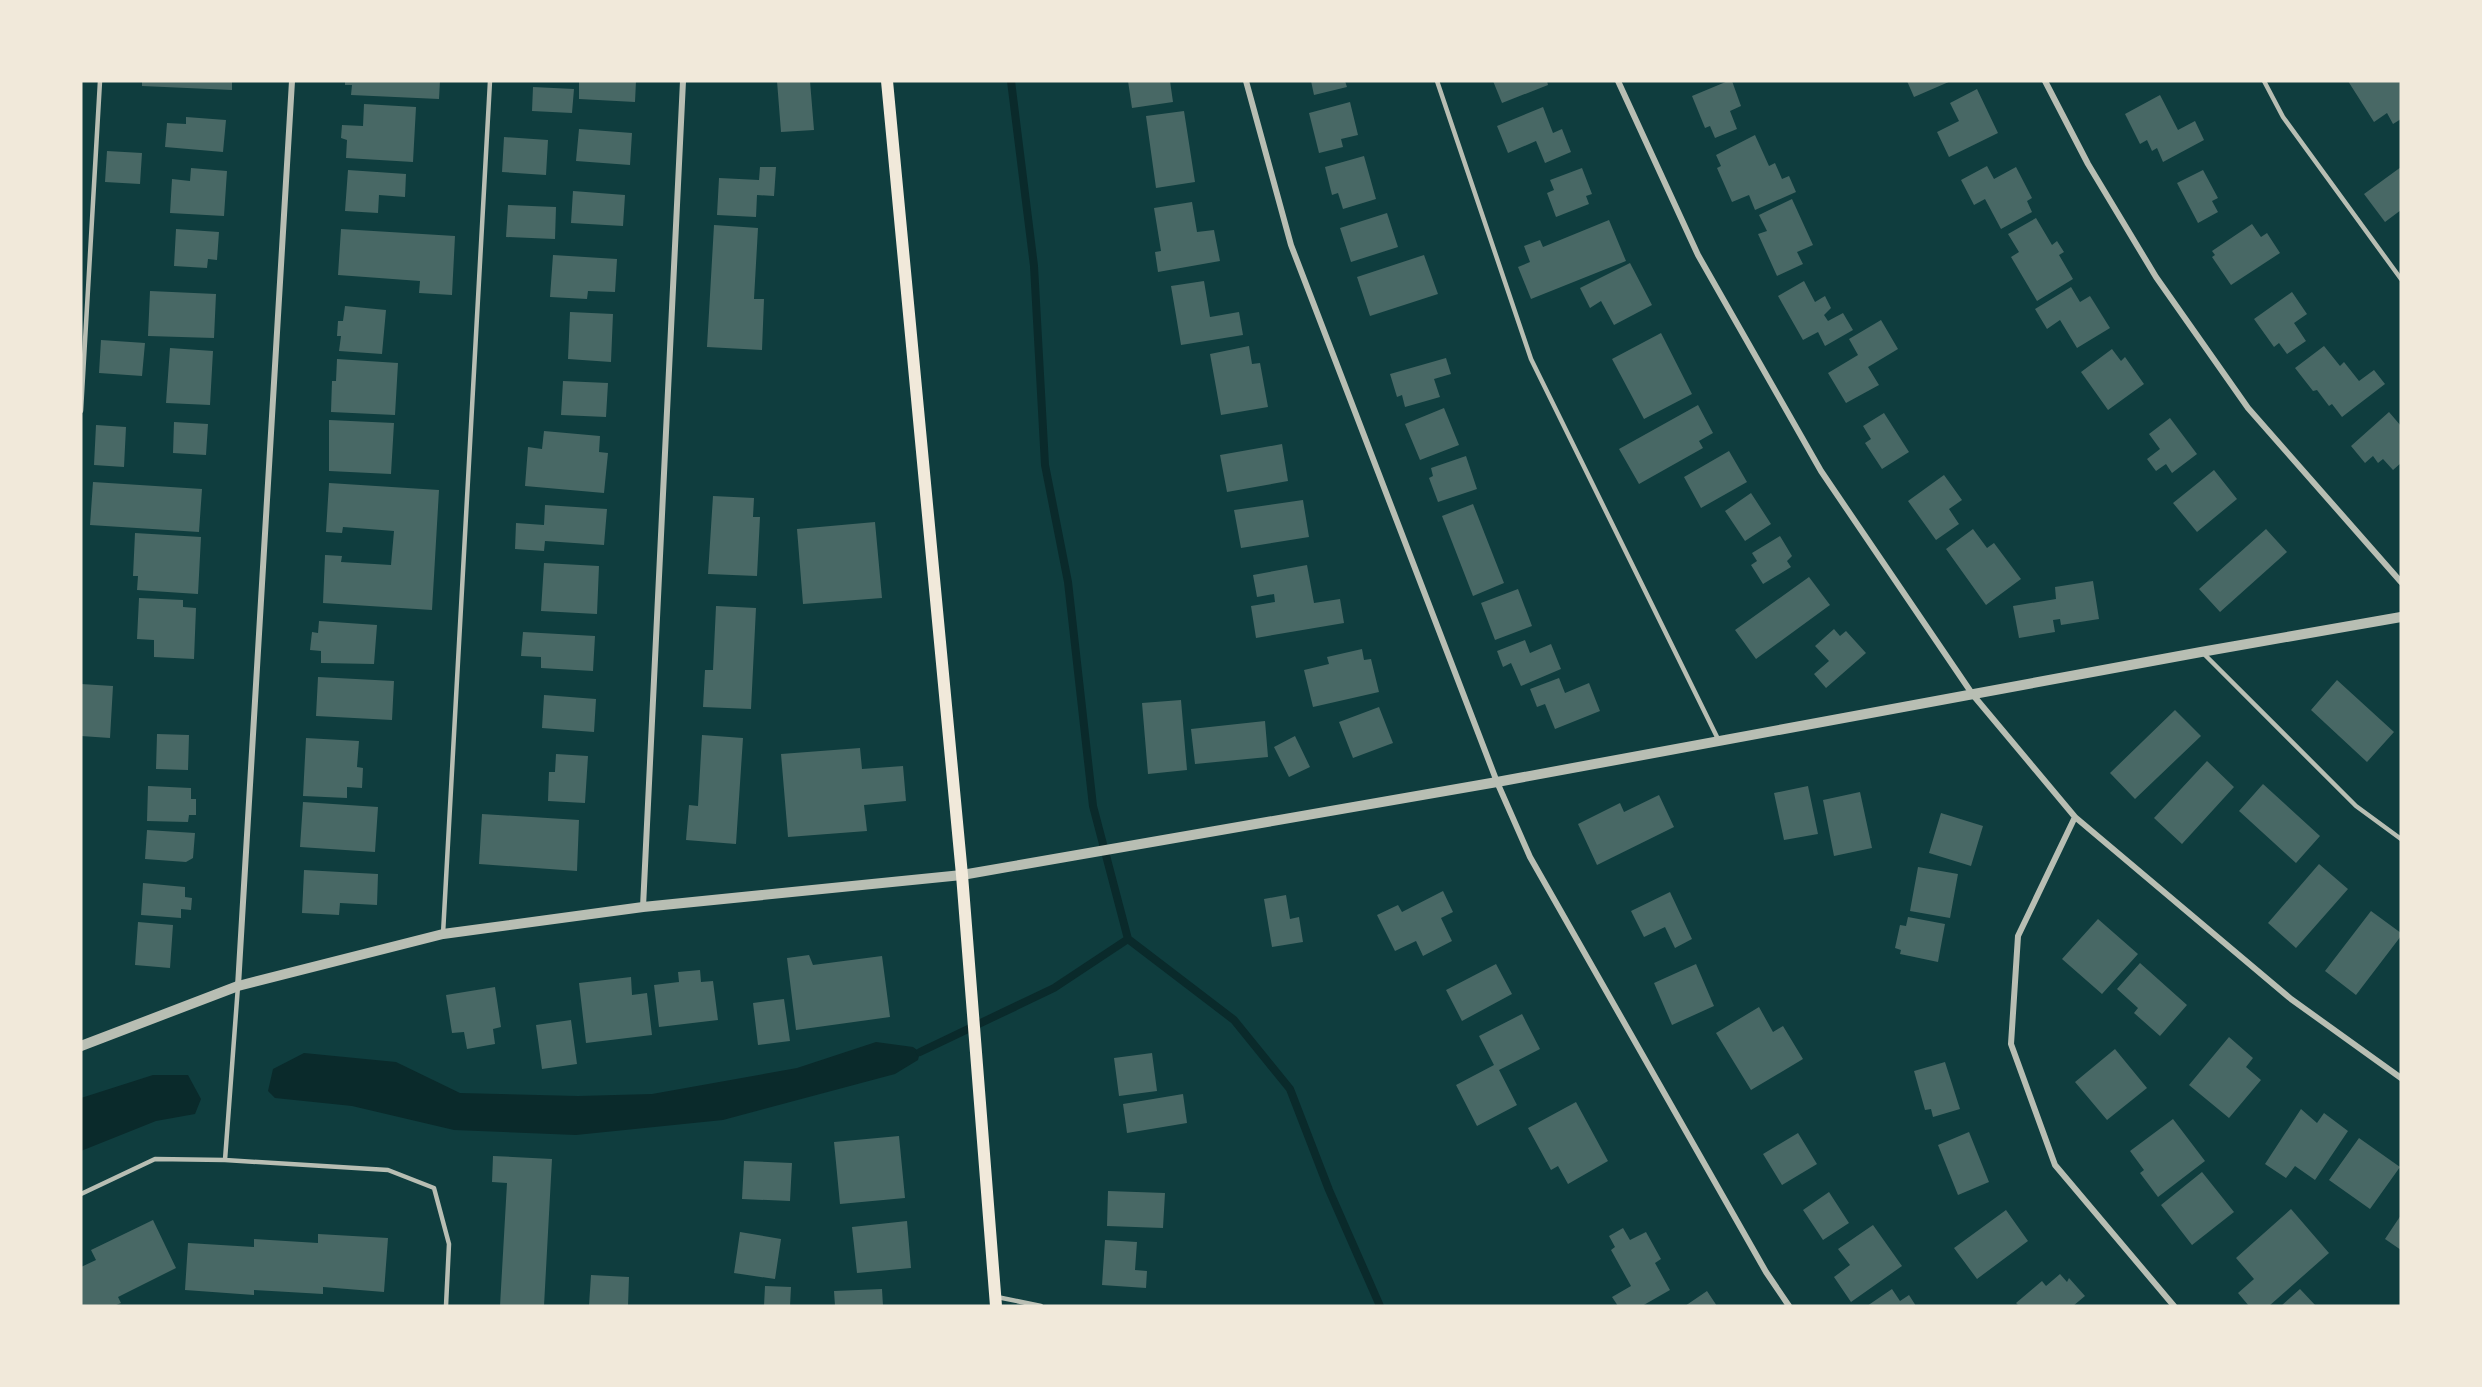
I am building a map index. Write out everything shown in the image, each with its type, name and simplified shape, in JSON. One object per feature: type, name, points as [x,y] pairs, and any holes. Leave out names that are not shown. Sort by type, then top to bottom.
[{"type":"main road","points":[[887,81],[962,875],[995,1302]]},
{"type":"street","points":[[238,986],[292,81]]},
{"type":"street","points":[[644,907],[683,81]]},
{"type":"street","points":[[1246,81],[1291,245],[1497,782],[1530,857],[1766,1272],[1789,1306]]},
{"type":"street","points":[[1618,81],[1698,255],[1821,471],[1973,695],[2075,817],[2291,999],[2401,1078]]},
{"type":"street","points":[[2045,81],[2088,164],[2156,277],[2248,408],[2401,582]]},
{"type":"street","points":[[81,1046],[238,986],[443,934],[644,907],[962,875],[1497,782],[2201,651],[2401,617]]},
{"type":"street","points":[[2075,817],[2019,936],[2012,1044],[2055,1165],[2174,1306]]},
{"type":"lane","points":[[81,411],[100,81]]},
{"type":"lane","points":[[443,934],[490,81]]},
{"type":"lane","points":[[1437,81],[1531,359],[1719,742]]},
{"type":"lane","points":[[2264,81],[2283,117],[2401,279]]},
{"type":"lane","points":[[2201,651],[2356,806],[2401,839]]},
{"type":"lane","points":[[225,1160],[238,986]]},
{"type":"lane","points":[[81,1194],[155,1159],[225,1160],[388,1170],[434,1188],[449,1244],[446,1306]]},
{"type":"lane","points":[[995,1302],[1041,1306]]},
{"type":"water","points":[[876,1042],[913,1047],[920,1052],[918,1060],[895,1074],[723,1120],[576,1135],[454,1130],[352,1106],[275,1098],[268,1091],[273,1069],[304,1053],[396,1062],[460,1093],[578,1096],[652,1094],[797,1068]]},
{"type":"water","points":[[153,1075],[188,1075],[201,1099],[195,1114],[156,1121],[81,1151],[81,1098]]},
{"type":"building","points":[[142,81],[232,81],[232,90],[142,86]]},
{"type":"building","points":[[345,81],[440,81],[439,99],[351,95],[352,85],[345,85]]},
{"type":"building","points":[[579,81],[636,81],[635,102],[579,99]]},
{"type":"building","points":[[777,81],[810,81],[814,130],[781,132]]},
{"type":"building","points":[[1128,81],[1170,81],[1173,102],[1132,108]]},
{"type":"building","points":[[1311,81],[1345,81],[1347,87],[1314,95]]},
{"type":"building","points":[[1493,81],[1547,81],[1548,85],[1502,103]]},
{"type":"building","points":[[1732,81],[1741,106],[1730,111],[1737,129],[1715,138],[1710,126],[1705,128],[1692,96]]},
{"type":"building","points":[[1907,81],[1951,81],[1914,97]]},
{"type":"building","points":[[2348,81],[2401,81],[2401,119],[2393,124],[2387,113],[2374,122]]},
{"type":"building","points":[[533,87],[574,89],[572,113],[532,111]]},
{"type":"building","points":[[1977,89],[1998,133],[1949,157],[1937,132],[1959,121],[1950,103]]},
{"type":"building","points":[[2160,95],[2178,130],[2195,121],[2204,140],[2163,162],[2157,148],[2152,151],[2147,140],[2140,144],[2125,114]]},
{"type":"building","points":[[1350,102],[1358,135],[1341,139],[1343,147],[1319,153],[1309,113]]},
{"type":"building","points":[[364,104],[416,107],[413,162],[346,158],[347,140],[341,138],[342,125],[363,126]]},
{"type":"building","points":[[1543,107],[1553,133],[1562,129],[1571,152],[1545,163],[1536,141],[1508,153],[1497,126]]},
{"type":"building","points":[[1184,111],[1195,182],[1156,188],[1146,116]]},
{"type":"building","points":[[186,117],[226,120],[223,152],[165,147],[167,123],[186,124]]},
{"type":"building","points":[[579,129],[632,133],[630,165],[576,161]]},
{"type":"building","points":[[1755,135],[1769,166],[1775,163],[1782,179],[1789,176],[1796,192],[1755,210],[1749,195],[1732,202],[1717,168],[1721,166],[1716,155]]},
{"type":"building","points":[[504,137],[548,140],[546,175],[502,172]]},
{"type":"building","points":[[107,151],[142,153],[140,184],[105,182]]},
{"type":"building","points":[[1364,156],[1376,199],[1343,209],[1338,193],[1332,195],[1325,167]]},
{"type":"building","points":[[1987,166],[1994,179],[2016,167],[2032,198],[2027,201],[2032,212],[2001,229],[1985,199],[1974,205],[1961,180]]},
{"type":"building","points":[[760,167],[776,167],[774,196],[757,195],[756,217],[717,215],[719,178],[759,180]]},
{"type":"building","points":[[2401,167],[2401,210],[2385,222],[2364,194]]},
{"type":"building","points":[[191,168],[227,171],[224,216],[170,213],[172,179],[190,181]]},
{"type":"building","points":[[1582,168],[1592,194],[1586,196],[1589,204],[1556,217],[1547,193],[1554,190],[1550,180]]},
{"type":"building","points":[[348,170],[406,174],[405,197],[379,195],[378,213],[345,211]]},
{"type":"building","points":[[2203,170],[2218,198],[2212,201],[2218,212],[2198,223],[2177,183]]},
{"type":"building","points":[[573,191],[625,195],[623,226],[571,223]]},
{"type":"building","points":[[1792,199],[1813,245],[1797,252],[1803,264],[1777,276],[1758,234],[1767,231],[1759,215]]},
{"type":"building","points":[[1192,202],[1197,232],[1214,230],[1220,261],[1158,272],[1155,252],[1161,251],[1154,208]]},
{"type":"building","points":[[508,205],[556,207],[555,239],[506,237]]},
{"type":"building","points":[[1387,213],[1398,247],[1351,262],[1340,228]]},
{"type":"building","points":[[2036,218],[2052,245],[2057,241],[2064,252],[2059,255],[2073,279],[2037,301],[2011,257],[2019,252],[2008,234]]},
{"type":"building","points":[[1609,220],[1626,261],[1531,299],[1518,267],[1530,262],[1524,246],[1540,240],[1543,247]]},
{"type":"building","points":[[2252,224],[2261,237],[2267,233],[2280,253],[2231,285],[2212,257],[2215,255],[2212,251]]},
{"type":"building","points":[[714,225],[758,228],[754,299],[764,299],[762,350],[707,347]]},
{"type":"building","points":[[176,229],[219,232],[217,260],[208,259],[207,268],[174,266]]},
{"type":"building","points":[[341,229],[455,236],[452,295],[419,293],[420,281],[338,275]]},
{"type":"building","points":[[553,255],[617,259],[615,292],[588,291],[587,299],[550,297]]},
{"type":"building","points":[[1424,255],[1438,294],[1370,316],[1357,277]]},
{"type":"building","points":[[1630,263],[1652,305],[1614,325],[1601,301],[1590,308],[1580,288]]},
{"type":"building","points":[[1204,281],[1210,317],[1239,312],[1243,335],[1181,345],[1171,286]]},
{"type":"building","points":[[1804,281],[1815,302],[1825,296],[1831,308],[1824,315],[1828,321],[1843,313],[1853,330],[1825,346],[1818,332],[1803,340],[1778,296]]},
{"type":"building","points":[[2071,287],[2080,302],[2090,296],[2110,328],[2077,348],[2060,320],[2047,329],[2035,309]]},
{"type":"building","points":[[150,291],[216,294],[214,338],[148,336]]},
{"type":"building","points":[[2292,292],[2307,314],[2294,323],[2306,341],[2287,354],[2279,343],[2274,347],[2254,319]]},
{"type":"building","points":[[345,306],[386,310],[382,354],[339,351],[341,336],[337,336],[338,321],[343,321]]},
{"type":"building","points":[[570,312],[613,314],[611,362],[568,359]]},
{"type":"building","points":[[1881,320],[1898,349],[1868,367],[1879,385],[1846,403],[1828,373],[1858,355],[1849,339]]},
{"type":"building","points":[[1661,333],[1692,394],[1644,419],[1612,359]]},
{"type":"building","points":[[101,340],[145,343],[142,376],[99,373]]},
{"type":"building","points":[[1249,346],[1252,364],[1260,363],[1268,407],[1221,415],[1210,354]]},
{"type":"building","points":[[2324,346],[2340,366],[2344,362],[2359,381],[2374,370],[2385,384],[2342,417],[2332,404],[2329,406],[2317,390],[2313,391],[2295,368]]},
{"type":"building","points":[[170,348],[213,351],[210,405],[166,403]]},
{"type":"building","points":[[2112,349],[2121,361],[2125,357],[2144,384],[2108,410],[2081,372]]},
{"type":"building","points":[[1446,358],[1451,374],[1434,379],[1440,397],[1405,407],[1402,395],[1397,397],[1390,374]]},
{"type":"building","points":[[337,359],[398,363],[395,415],[331,412],[332,381],[336,381]]},
{"type":"building","points":[[563,381],[608,383],[606,417],[561,415]]},
{"type":"building","points":[[1698,405],[1713,433],[1699,441],[1703,448],[1639,484],[1619,449]]},
{"type":"building","points":[[1444,408],[1459,445],[1420,460],[1405,424]]},
{"type":"building","points":[[2389,412],[2401,426],[2401,463],[2393,470],[2383,459],[2378,463],[2373,456],[2365,463],[2351,446]]},
{"type":"building","points":[[1884,413],[1909,452],[1882,469],[1865,443],[1871,439],[1863,426]]},
{"type":"building","points":[[2170,418],[2197,454],[2172,473],[2166,464],[2156,471],[2147,459],[2160,449],[2149,434]]},
{"type":"building","points":[[329,420],[394,423],[391,474],[329,471]]},
{"type":"building","points":[[174,422],[208,424],[206,455],[173,453]]},
{"type":"building","points":[[96,425],[126,427],[124,467],[94,465]]},
{"type":"building","points":[[544,431],[600,436],[599,452],[608,453],[604,493],[525,486],[528,447],[542,449]]},
{"type":"building","points":[[1282,444],[1288,481],[1227,492],[1220,455]]},
{"type":"building","points":[[1729,451],[1747,482],[1701,508],[1684,477]]},
{"type":"building","points":[[1466,456],[1477,489],[1438,502],[1429,478],[1433,476],[1431,468]]},
{"type":"building","points":[[2214,470],[2237,499],[2197,532],[2173,503]]},
{"type":"building","points":[[1944,475],[1962,500],[1949,509],[1959,524],[1936,540],[1908,501]]},
{"type":"building","points":[[93,482],[202,489],[199,532],[90,525]]},
{"type":"building","points":[[329,483],[439,490],[432,610],[323,603],[325,555],[342,556],[341,562],[391,565],[394,531],[343,527],[342,533],[326,532]]},
{"type":"building","points":[[1751,493],[1771,524],[1745,541],[1725,511]]},
{"type":"building","points":[[713,496],[754,498],[753,517],[760,517],[757,576],[708,574]]},
{"type":"building","points":[[1303,500],[1309,537],[1241,548],[1234,510]]},
{"type":"building","points":[[1473,504],[1504,583],[1473,596],[1442,516]]},
{"type":"building","points":[[545,505],[607,509],[604,545],[545,541],[544,551],[515,549],[516,523],[544,525]]},
{"type":"building","points":[[875,522],[882,598],[803,604],[797,529]]},
{"type":"building","points":[[1973,529],[1987,548],[1994,543],[2021,579],[1986,605],[1946,549]]},
{"type":"building","points":[[2266,529],[2287,552],[2220,612],[2199,589]]},
{"type":"building","points":[[135,533],[201,537],[198,594],[137,590],[138,576],[133,576]]},
{"type":"building","points":[[1780,536],[1792,556],[1787,561],[1791,567],[1763,584],[1751,565],[1757,561],[1752,553]]},
{"type":"building","points":[[544,563],[599,566],[597,614],[541,611]]},
{"type":"building","points":[[1307,565],[1314,603],[1340,599],[1344,623],[1256,638],[1251,606],[1275,602],[1274,594],[1257,597],[1253,575]]},
{"type":"building","points":[[1809,577],[1830,605],[1756,659],[1735,630]]},
{"type":"building","points":[[2093,581],[2099,619],[2061,625],[2060,619],[2053,620],[2055,632],[2019,638],[2013,606],[2056,599],[2055,587]]},
{"type":"building","points":[[1518,589],[1532,626],[1495,640],[1481,603]]},
{"type":"building","points":[[139,598],[183,600],[183,607],[196,608],[194,659],[154,657],[154,640],[137,639]]},
{"type":"building","points":[[716,606],[756,608],[751,709],[703,707],[705,670],[713,670]]},
{"type":"building","points":[[319,621],[377,625],[374,664],[321,663],[321,651],[310,650],[312,632],[318,633]]},
{"type":"building","points":[[1834,629],[1840,636],[1846,631],[1866,653],[1826,688],[1814,674],[1829,661],[1815,646]]},
{"type":"building","points":[[523,632],[595,636],[593,671],[541,668],[541,657],[521,656]]},
{"type":"building","points":[[1525,640],[1530,653],[1551,644],[1561,669],[1521,686],[1511,663],[1503,667],[1497,651]]},
{"type":"building","points":[[1362,649],[1364,660],[1371,659],[1379,692],[1313,707],[1304,670],[1329,664],[1327,657]]},
{"type":"building","points":[[318,677],[394,681],[392,720],[316,716]]},
{"type":"building","points":[[1559,678],[1565,693],[1589,683],[1600,711],[1555,729],[1545,704],[1537,707],[1530,689]]},
{"type":"building","points":[[2337,680],[2394,732],[2367,762],[2311,710]]},
{"type":"building","points":[[81,684],[113,686],[110,738],[81,736]]},
{"type":"building","points":[[544,695],[596,699],[594,732],[542,728]]},
{"type":"building","points":[[1181,700],[1187,770],[1148,774],[1142,703]]},
{"type":"building","points":[[1379,707],[1393,743],[1353,758],[1339,722]]},
{"type":"building","points":[[2175,710],[2201,736],[2135,799],[2110,773]]},
{"type":"building","points":[[1265,721],[1268,757],[1195,764],[1191,729]]},
{"type":"building","points":[[157,734],[189,735],[188,770],[156,769]]},
{"type":"building","points":[[702,735],[743,738],[736,844],[686,840],[689,805],[698,806]]},
{"type":"building","points":[[1295,736],[1310,767],[1289,777],[1274,747]]},
{"type":"building","points":[[306,738],[359,741],[357,767],[363,768],[362,788],[347,787],[347,798],[303,796]]},
{"type":"building","points":[[860,748],[862,769],[903,766],[906,801],[864,805],[867,831],[788,837],[781,754]]},
{"type":"building","points":[[556,754],[588,756],[585,803],[548,801],[549,772],[555,772]]},
{"type":"building","points":[[2207,761],[2234,787],[2182,844],[2154,818]]},
{"type":"building","points":[[2263,784],[2320,836],[2296,863],[2239,811]]},
{"type":"building","points":[[148,786],[191,788],[191,799],[196,799],[196,815],[189,815],[188,822],[147,821]]},
{"type":"building","points":[[1808,786],[1818,834],[1784,840],[1774,793]]},
{"type":"building","points":[[1860,792],[1872,848],[1834,856],[1823,800]]},
{"type":"building","points":[[1659,795],[1674,827],[1597,865],[1578,824],[1620,803],[1624,812]]},
{"type":"building","points":[[303,802],[378,807],[375,852],[300,847]]},
{"type":"building","points":[[1941,813],[1983,826],[1971,866],[1929,853]]},
{"type":"building","points":[[482,814],[579,820],[577,871],[479,864]]},
{"type":"building","points":[[147,830],[195,833],[193,858],[186,862],[145,859]]},
{"type":"building","points":[[2319,864],[2348,889],[2296,948],[2268,923]]},
{"type":"building","points":[[1918,867],[1958,874],[1950,918],[1910,911]]},
{"type":"building","points":[[304,870],[378,874],[377,905],[340,903],[339,915],[302,913]]},
{"type":"building","points":[[143,883],[185,887],[185,897],[192,898],[191,910],[181,909],[181,918],[141,915]]},
{"type":"building","points":[[1443,891],[1453,912],[1441,918],[1452,941],[1423,956],[1416,941],[1395,951],[1377,915],[1398,905],[1402,912]]},
{"type":"building","points":[[1670,892],[1692,939],[1675,948],[1665,927],[1644,937],[1631,911]]},
{"type":"building","points":[[1286,895],[1290,919],[1299,917],[1303,942],[1272,947],[1264,899]]},
{"type":"building","points":[[2371,911],[2401,933],[2401,936],[2356,995],[2325,971]]},
{"type":"building","points":[[1908,917],[1945,924],[1938,962],[1900,954],[1901,950],[1895,948],[1900,925],[1906,926]]},
{"type":"building","points":[[2098,919],[2138,954],[2102,994],[2062,959]]},
{"type":"building","points":[[138,922],[173,925],[170,968],[135,965]]},
{"type":"building","points":[[809,955],[813,965],[882,956],[890,1017],[796,1030],[787,958]]},
{"type":"building","points":[[2140,963],[2187,1005],[2160,1036],[2134,1013],[2138,1008],[2117,989]]},
{"type":"building","points":[[1496,964],[1512,994],[1462,1021],[1446,990]]},
{"type":"building","points":[[1696,964],[1714,1006],[1672,1025],[1654,983]]},
{"type":"building","points":[[700,970],[701,982],[713,981],[718,1020],[659,1027],[654,985],[679,982],[678,972]]},
{"type":"building","points":[[631,977],[632,995],[647,993],[652,1035],[586,1043],[579,983]]},
{"type":"building","points":[[495,987],[501,1027],[493,1029],[495,1044],[467,1049],[464,1032],[452,1033],[446,995]]},
{"type":"building","points":[[784,999],[790,1041],[758,1045],[753,1003]]},
{"type":"building","points":[[1759,1007],[1773,1032],[1783,1026],[1803,1059],[1751,1090],[1716,1033]]},
{"type":"building","points":[[1522,1014],[1540,1049],[1499,1070],[1517,1105],[1477,1126],[1456,1085],[1494,1065],[1479,1036]]},
{"type":"building","points":[[571,1020],[577,1064],[542,1069],[536,1025]]},
{"type":"building","points":[[2229,1037],[2253,1058],[2246,1067],[2261,1080],[2229,1118],[2189,1085]]},
{"type":"building","points":[[2115,1049],[2147,1088],[2107,1120],[2075,1082]]},
{"type":"building","points":[[1152,1053],[1157,1091],[1119,1096],[1114,1058]]},
{"type":"building","points":[[1945,1062],[1960,1109],[1933,1117],[1931,1109],[1925,1110],[1914,1071]]},
{"type":"building","points":[[1183,1094],[1187,1123],[1127,1133],[1123,1104]]},
{"type":"building","points":[[1576,1102],[1608,1161],[1568,1184],[1558,1166],[1551,1170],[1528,1128]]},
{"type":"building","points":[[2301,1109],[2317,1123],[2324,1113],[2348,1131],[2315,1180],[2295,1166],[2286,1178],[2265,1164]]},
{"type":"building","points":[[2173,1119],[2205,1161],[2158,1197],[2140,1173],[2144,1170],[2130,1151]]},
{"type":"building","points":[[1969,1132],[1989,1182],[1958,1195],[1938,1145]]},
{"type":"building","points":[[1798,1133],[1817,1164],[1782,1185],[1763,1154]]},
{"type":"building","points":[[899,1136],[905,1198],[840,1204],[834,1142]]},
{"type":"building","points":[[2359,1138],[2400,1167],[2370,1209],[2329,1180]]},
{"type":"building","points":[[493,1156],[552,1159],[544,1306],[500,1306],[507,1183],[492,1182]]},
{"type":"building","points":[[744,1161],[792,1163],[790,1201],[742,1199]]},
{"type":"building","points":[[2202,1172],[2234,1212],[2192,1245],[2161,1205]]},
{"type":"building","points":[[1108,1191],[1165,1193],[1163,1228],[1107,1226]]},
{"type":"building","points":[[1829,1192],[1849,1223],[1823,1240],[1803,1210]]},
{"type":"building","points":[[2291,1209],[2329,1253],[2269,1306],[2249,1306],[2238,1293],[2254,1279],[2236,1258]]},
{"type":"building","points":[[2006,1210],[2028,1241],[1977,1279],[1954,1248]]},
{"type":"building","points":[[2401,1215],[2401,1250],[2385,1239]]},
{"type":"building","points":[[153,1220],[176,1268],[118,1297],[121,1303],[114,1306],[81,1306],[81,1267],[96,1260],[91,1250]]},
{"type":"building","points":[[907,1221],[911,1268],[857,1273],[852,1227]]},
{"type":"building","points":[[1873,1225],[1902,1266],[1851,1302],[1834,1277],[1850,1265],[1838,1249]]},
{"type":"building","points":[[1623,1228],[1630,1240],[1646,1232],[1661,1259],[1655,1263],[1670,1290],[1642,1306],[1618,1306],[1612,1297],[1631,1286],[1611,1250],[1615,1247],[1609,1236]]},
{"type":"building","points":[[740,1232],[781,1239],[775,1279],[734,1273]]},
{"type":"building","points":[[318,1234],[388,1238],[384,1292],[323,1287],[323,1294],[254,1290],[254,1295],[185,1290],[188,1243],[254,1247],[254,1239],[318,1243]]},
{"type":"building","points":[[1105,1240],[1137,1242],[1135,1270],[1147,1271],[1146,1288],[1102,1285]]},
{"type":"building","points":[[2060,1274],[2067,1282],[2069,1278],[2085,1296],[2073,1306],[2019,1306],[2016,1303],[2042,1281],[2046,1286]]},
{"type":"building","points":[[591,1275],[629,1277],[628,1306],[589,1306]]},
{"type":"building","points":[[765,1286],[791,1287],[790,1306],[764,1306]]},
{"type":"building","points":[[882,1289],[883,1306],[835,1306],[834,1291]]},
{"type":"building","points":[[1892,1289],[1900,1301],[1909,1295],[1916,1306],[1867,1306]]},
{"type":"building","points":[[2300,1289],[2316,1306],[2281,1306]]},
{"type":"building","points":[[1707,1291],[1717,1306],[1685,1306]]},
{"type":"waterway","points":[[1011,81],[1034,266],[1045,465],[1068,582],[1093,806],[1128,939],[1234,1020],[1290,1089],[1329,1190],[1380,1306]]},
{"type":"waterway","points":[[920,1052],[1054,988],[1128,939]]}]
